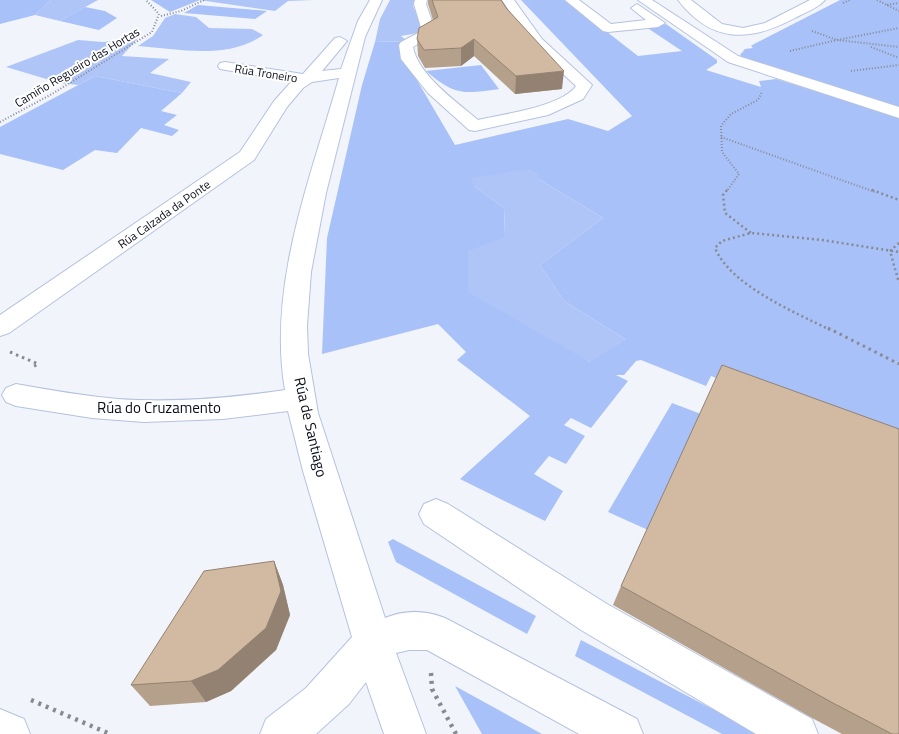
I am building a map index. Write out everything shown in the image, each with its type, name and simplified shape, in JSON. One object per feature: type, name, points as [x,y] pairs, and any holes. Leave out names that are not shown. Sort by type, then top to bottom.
[{"type":"street","name":"Rúa de Santiago","points":[[376,0],[367,14],[348,73],[310,210],[303,244],[294,326],[301,398],[311,439],[372,643],[405,734]]},
{"type":"street","points":[[421,0],[420,4],[429,33],[406,45],[408,60],[434,90],[475,126],[542,111],[576,96],[584,85],[537,42],[508,0]]},
{"type":"street","points":[[571,0],[608,28],[658,23],[625,0]]},
{"type":"street","points":[[644,0],[760,78],[899,113]]},
{"type":"street","points":[[684,0],[716,27],[740,33],[758,30],[819,0]]},
{"type":"street","name":"Rúa Calzada da Ponte","points":[[0,328],[247,156],[280,105],[297,85],[307,79],[340,41]]},
{"type":"street","name":"Rúa Troneiro","points":[[225,66],[307,79]]},
{"type":"street","points":[[307,79],[348,73]]},
{"type":"street","name":"Rúa do Cruzamento","points":[[16,395],[93,408],[150,410],[204,410],[301,398]]},
{"type":"street","points":[[436,514],[594,617],[797,734]]},
{"type":"street","points":[[281,734],[322,703],[372,643],[412,629],[431,631],[622,734]]},
{"type":"street","points":[[0,730],[18,716]]},
{"type":"path","points":[[146,0],[160,12],[161,16],[181,11],[204,0]]},
{"type":"path","points":[[841,4],[850,0]]},
{"type":"path","points":[[877,0],[899,11]]},
{"type":"path","points":[[886,5],[899,3]]},
{"type":"path","name":"Camiño Regueiro das Hortas","points":[[0,122],[52,94],[152,32],[161,16]]},
{"type":"path","points":[[789,51],[899,28]]},
{"type":"path","points":[[806,30],[838,40],[868,46],[899,47]]},
{"type":"path","points":[[868,46],[899,58]]},
{"type":"path","points":[[751,233],[725,213],[722,195],[739,174],[722,152],[721,126],[731,114],[758,100],[762,94],[760,78]]},
{"type":"path","points":[[721,137],[899,200]]},
{"type":"path","points":[[899,252],[822,240],[751,233],[722,241],[714,248],[720,260],[732,272],[793,311],[899,364]]},
{"type":"path","points":[[890,251],[899,243]]},
{"type":"path","points":[[890,251],[899,284]]},
{"type":"path","points":[[894,268],[899,271]]},
{"type":"path","points":[[437,666],[431,672],[432,689],[456,734]]},
{"type":"path","points":[[18,716],[110,734]]},
{"type":"shaded area","points":[[0,0],[51,0],[35,15],[0,24]]},
{"type":"shaded area","points":[[51,0],[98,0],[60,21],[35,15]]},
{"type":"shaded area","points":[[151,0],[200,0],[170,12]]},
{"type":"shaded area","points":[[199,0],[313,0],[288,1],[275,11]]},
{"type":"shaded area","points":[[390,0],[414,0],[413,6],[424,32],[401,36],[407,41],[375,42],[380,19]]},
{"type":"shaded area","points":[[521,0],[566,0],[638,56],[682,51],[646,27],[666,24],[717,60],[717,63],[706,70],[761,87],[759,81],[776,79],[899,117],[899,451],[711,376],[706,386],[641,360],[636,361],[624,375],[616,375],[628,381],[591,428],[571,418],[564,425],[585,436],[566,464],[549,456],[534,474],[563,491],[545,521],[460,479],[530,416],[457,360],[466,352],[438,324],[322,354],[327,238],[362,85],[375,42],[407,41],[404,58],[455,145],[568,119],[608,131],[632,116]],"holes":[[[539,179],[603,218],[540,265],[564,301],[625,339],[589,362],[505,237],[504,208],[475,187]]]},
{"type":"shaded area","points":[[840,0],[899,0],[899,107],[743,58],[740,55],[745,49],[753,48],[751,46],[754,44]]},
{"type":"shaded area","points":[[198,5],[267,11],[255,19],[184,13]]},
{"type":"shaded area","points":[[85,7],[105,11],[117,18],[99,30],[60,21]]},
{"type":"shaded area","points":[[175,14],[196,17],[209,28],[252,29],[263,35],[249,43],[219,50],[203,51],[138,46],[153,36],[165,18]]},
{"type":"shaded area","points":[[138,38],[122,56],[169,59],[150,73],[191,82],[182,93],[95,76],[78,85],[60,83],[6,67],[78,40],[103,42]]},
{"type":"shaded area","points":[[481,65],[499,89],[477,92],[460,91],[445,85],[426,71]]},
{"type":"shaded area","points":[[95,76],[182,93],[161,111],[177,115],[164,125],[179,130],[172,136],[141,128],[117,153],[95,150],[63,170],[0,154],[0,127]]},
{"type":"shaded area","points":[[530,169],[538,174],[539,179],[603,218],[540,265],[564,301],[625,339],[590,362],[468,292],[468,251],[505,237],[504,208],[475,187],[471,178]]},
{"type":"shaded area","points":[[672,403],[701,414],[648,530],[608,512]]},
{"type":"shaded area","points":[[393,539],[536,616],[527,634],[396,562],[388,542]]},
{"type":"shaded area","points":[[581,640],[760,734],[722,734],[575,656]]},
{"type":"shaded area","points":[[455,686],[542,734],[482,734]]},
{"type":"building","points":[[432,0],[501,0],[564,71],[516,76],[474,39],[461,48],[424,50],[417,39],[419,28],[438,17]]},
{"type":"building","points":[[722,365],[899,429],[899,734],[892,734],[833,703],[621,586]]},
{"type":"building","points":[[274,561],[281,591],[266,628],[218,670],[191,681],[131,685],[204,571]]}]
